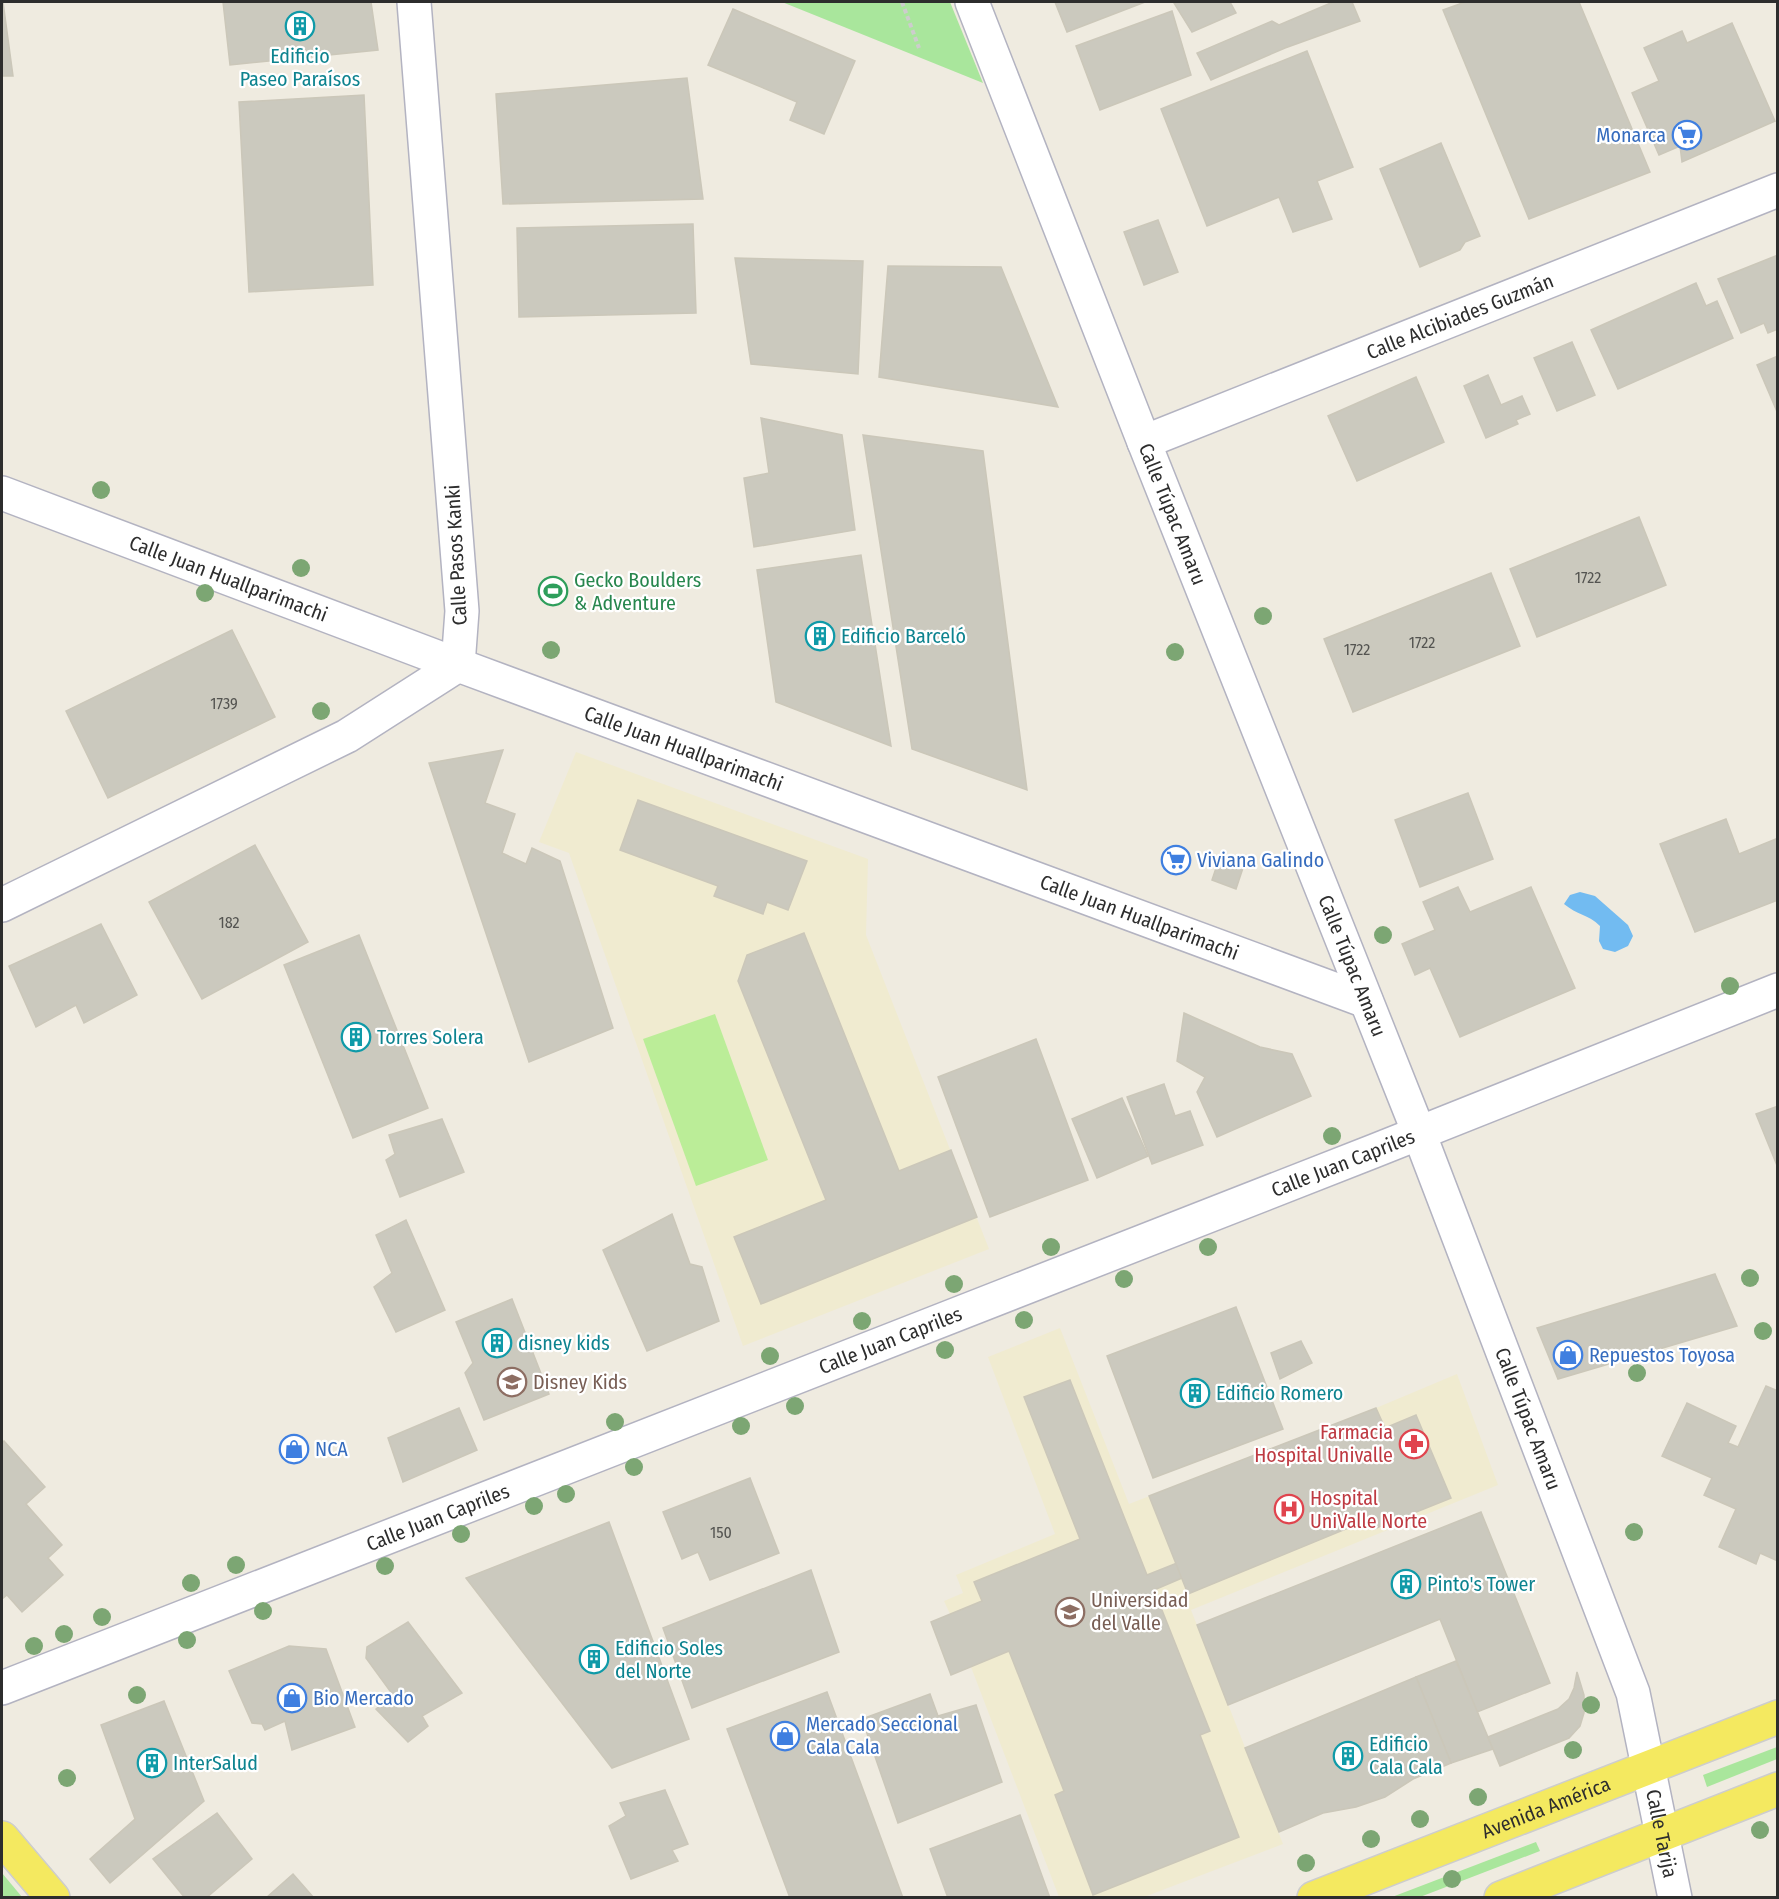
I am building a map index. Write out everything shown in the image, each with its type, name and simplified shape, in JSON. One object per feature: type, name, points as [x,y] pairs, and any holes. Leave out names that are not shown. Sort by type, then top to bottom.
[{"type":"main road","name":"Avenida América","points":[[1314,1898],[1778,1717]]},
{"type":"main road","points":[[1501,1898],[1778,1789]]},
{"type":"main road","points":[[2,1838],[53,1898]]},
{"type":"street","name":"Calle Pasos Kanki","points":[[414,2],[462,611],[458,665]]},
{"type":"street","name":"Calle Túpac Amaru","points":[[972,2],[1419,1133],[1633,1693],[1649,1768]]},
{"type":"street","name":"Calle Alcibiades Guzmán","points":[[1144,442],[1778,190]]},
{"type":"street","name":"Calle Juan Huallparimachi","points":[[2,493],[458,665],[1366,1001]]},
{"type":"street","points":[[2,905],[347,736],[458,665]]},
{"type":"street","name":"Calle Juan Capriles","points":[[2,1688],[1778,990]]},
{"type":"street","name":"Calle Tarija","points":[[1649,1768],[1675,1898]]},
{"type":"path","points":[[902,2],[919,48]]},
{"type":"shaded area","points":[[576,752],[868,859],[866,935],[989,1249],[743,1346],[569,853],[539,842]]},
{"type":"shaded area","name":"Universidad del Valle","points":[[1060,1328],[1129,1504],[1457,1374],[1498,1485],[1191,1610],[1283,1844],[1144,1897],[1059,1897],[971,1667],[951,1675],[931,1622],[950,1614],[944,1601],[963,1593],[956,1575],[1055,1534],[988,1357]]},
{"type":"green space","points":[[782,2],[950,2],[983,83]]},
{"type":"green space","points":[[715,1014],[768,1160],[696,1186],[643,1039]]},
{"type":"green space","points":[[1777,1747],[1777,1759],[1707,1787],[1703,1775]]},
{"type":"green space","points":[[1536,1842],[1540,1851],[1420,1897],[1392,1897]]},
{"type":"green space","points":[[2,1873],[22,1897],[2,1897]]},
{"type":"water","points":[[1580,892],[1595,896],[1628,925],[1633,936],[1628,946],[1615,952],[1603,949],[1599,941],[1600,926],[1564,904],[1570,895]]},
{"type":"building","points":[[3,2],[13,76],[2,76]]},
{"type":"building","name":"Edificio Paseo Paraísos","points":[[223,2],[371,2],[378,50],[230,65]]},
{"type":"building","points":[[1055,2],[1145,2],[1067,32]]},
{"type":"building","points":[[1230,2],[1236,13],[1192,32],[1174,3]]},
{"type":"building","points":[[1333,2],[1352,2],[1360,21],[1285,48],[1211,80],[1197,53],[1272,21],[1279,25]]},
{"type":"building","points":[[1465,2],[1579,2],[1650,172],[1529,219],[1443,10]]},
{"type":"building","points":[[733,9],[855,61],[824,134],[790,120],[797,102],[708,65]]},
{"type":"building","points":[[1172,11],[1191,75],[1100,110],[1076,46]]},
{"type":"building","points":[[1732,23],[1775,121],[1682,162],[1680,146],[1659,155],[1632,93],[1659,81],[1644,48],[1682,31],[1687,43]]},
{"type":"building","points":[[1307,51],[1353,167],[1317,181],[1332,219],[1293,232],[1279,197],[1207,226],[1161,109]]},
{"type":"building","points":[[687,78],[703,199],[503,204],[496,94]]},
{"type":"building","points":[[364,95],[373,285],[249,292],[239,102]]},
{"type":"building","points":[[1441,143],[1480,236],[1465,242],[1460,250],[1420,267],[1380,169]]},
{"type":"building","points":[[1158,220],[1178,272],[1144,285],[1124,232]]},
{"type":"building","points":[[693,224],[696,313],[519,317],[517,228]]},
{"type":"building","points":[[1778,255],[1778,329],[1768,333],[1764,323],[1741,333],[1718,279]]},
{"type":"building","points":[[735,258],[863,261],[858,374],[751,364]]},
{"type":"building","points":[[888,266],[1001,267],[1058,407],[879,377]]},
{"type":"building","points":[[1696,283],[1706,306],[1717,301],[1733,338],[1618,389],[1591,330]]},
{"type":"building","points":[[1572,342],[1595,395],[1557,411],[1534,358]]},
{"type":"building","points":[[1778,356],[1778,414],[1757,365]]},
{"type":"building","points":[[1488,375],[1501,405],[1522,396],[1530,414],[1516,420],[1518,424],[1486,438],[1464,386]]},
{"type":"building","points":[[1416,377],[1444,442],[1357,481],[1328,416]]},
{"type":"building","points":[[761,418],[842,435],[855,530],[754,547],[744,478],[769,473]]},
{"type":"building","points":[[863,435],[983,451],[1027,790],[912,749]]},
{"type":"building","points":[[1639,517],[1666,585],[1537,637],[1510,569]]},
{"type":"building","name":"Edificio Barceló","points":[[861,555],[891,746],[776,702],[757,570]]},
{"type":"building","points":[[1491,573],[1520,646],[1353,712],[1324,639]]},
{"type":"building","points":[[232,630],[275,717],[108,798],[66,711]]},
{"type":"building","points":[[503,750],[485,803],[515,814],[502,853],[526,864],[532,848],[560,861],[613,1028],[529,1062],[429,763]]},
{"type":"building","points":[[1468,793],[1493,859],[1420,887],[1395,820]]},
{"type":"building","points":[[638,800],[807,861],[788,910],[767,902],[763,914],[714,896],[718,886],[620,850]]},
{"type":"building","points":[[1726,819],[1739,854],[1778,838],[1778,900],[1695,932],[1660,844]]},
{"type":"building","points":[[255,845],[308,942],[202,999],[149,902]]},
{"type":"building","points":[[1220,856],[1244,865],[1236,889],[1212,880]]},
{"type":"building","points":[[1458,887],[1470,912],[1531,887],[1575,988],[1460,1037],[1430,968],[1415,975],[1402,944],[1435,930],[1423,902]]},
{"type":"building","points":[[101,924],[137,995],[84,1023],[76,1005],[36,1027],[9,966]]},
{"type":"building","points":[[804,933],[899,1171],[951,1150],[977,1217],[761,1304],[734,1237],[826,1200],[738,981],[747,955]]},
{"type":"building","name":"Torres Solera","points":[[359,935],[428,1108],[353,1138],[284,965]]},
{"type":"building","points":[[1184,1013],[1260,1047],[1292,1054],[1311,1096],[1217,1137],[1197,1092],[1205,1077],[1177,1061]]},
{"type":"building","points":[[1036,1039],[1088,1180],[990,1217],[938,1077]]},
{"type":"building","points":[[1164,1084],[1175,1116],[1190,1111],[1203,1145],[1152,1164],[1127,1097]]},
{"type":"building","points":[[1122,1098],[1148,1156],[1097,1178],[1072,1119]]},
{"type":"building","points":[[1778,1106],[1778,1168],[1756,1114]]},
{"type":"building","points":[[442,1119],[464,1172],[400,1197],[386,1160],[395,1154],[389,1135]]},
{"type":"building","points":[[672,1214],[690,1264],[702,1267],[719,1321],[647,1351],[603,1250]]},
{"type":"building","points":[[406,1220],[445,1310],[396,1332],[374,1287],[392,1273],[376,1235]]},
{"type":"building","points":[[1715,1274],[1737,1326],[1558,1379],[1537,1328]]},
{"type":"building","name":"disney kids","points":[[512,1299],[549,1394],[484,1420],[465,1373],[473,1363],[456,1322]]},
{"type":"building","name":"Edificio Romero","points":[[1236,1307],[1283,1429],[1153,1478],[1107,1356]]},
{"type":"building","points":[[1301,1341],[1312,1363],[1280,1379],[1271,1353]]},
{"type":"building","points":[[1070,1380],[1147,1575],[1177,1563],[1182,1578],[1154,1590],[1210,1731],[1200,1735],[1239,1837],[1093,1895],[1055,1795],[1064,1791],[1009,1651],[951,1675],[931,1622],[982,1601],[974,1582],[1080,1539],[1024,1397]]},
{"type":"building","points":[[1766,1386],[1778,1391],[1778,1561],[1760,1553],[1756,1564],[1719,1547],[1736,1509],[1704,1495],[1712,1478],[1662,1456],[1687,1403],[1736,1426],[1728,1443],[1738,1447]]},
{"type":"building","points":[[459,1408],[477,1450],[403,1482],[388,1438]]},
{"type":"building","name":"Hospital UniValle Norte","points":[[1376,1408],[1385,1428],[1416,1415],[1451,1498],[1374,1529],[1370,1519],[1188,1594],[1149,1496]]},
{"type":"building","points":[[4,1441],[45,1487],[26,1504],[62,1545],[48,1558],[63,1575],[22,1612],[7,1595],[2,1599],[2,1444]]},
{"type":"building","points":[[750,1478],[779,1553],[710,1580],[698,1552],[682,1559],[663,1512]]},
{"type":"building","name":"Pinto's Tower","points":[[1481,1512],[1550,1683],[1477,1712],[1440,1619],[1228,1705],[1197,1625]]},
{"type":"building","name":"Edificio Soles del Norte","points":[[609,1522],[689,1739],[612,1768],[466,1578]]},
{"type":"building","points":[[811,1570],[839,1652],[692,1708],[663,1628]]},
{"type":"building","points":[[408,1622],[462,1693],[422,1716],[428,1726],[408,1742],[376,1709],[393,1695],[366,1658],[367,1647]]},
{"type":"building","points":[[289,1646],[326,1649],[355,1727],[292,1750],[285,1721],[265,1730],[262,1724],[252,1723],[229,1671]]},
{"type":"building","name":"Edificio Cala Cala","points":[[1456,1661],[1493,1749],[1451,1763],[1416,1677]]},
{"type":"building","points":[[1577,1672],[1584,1695],[1584,1713],[1580,1726],[1569,1738],[1500,1766],[1488,1737],[1558,1709],[1569,1699]]},
{"type":"building","name":"Edificio Cala Cala","points":[[1416,1677],[1451,1763],[1413,1779],[1385,1797],[1356,1807],[1323,1813],[1279,1832],[1245,1748]]},
{"type":"building","points":[[827,1692],[903,1898],[790,1898],[727,1729]]},
{"type":"building","points":[[930,1694],[938,1716],[976,1705],[1002,1782],[898,1823],[862,1719]]},
{"type":"building","name":"InterSalud","points":[[164,1701],[204,1801],[110,1883],[90,1859],[135,1819],[101,1725]]},
{"type":"building","points":[[665,1790],[688,1844],[672,1850],[678,1861],[631,1879],[609,1826],[626,1816],[620,1803]]},
{"type":"building","points":[[217,1813],[252,1859],[206,1898],[185,1898],[153,1859]]},
{"type":"building","points":[[1020,1815],[1050,1898],[948,1898],[930,1849]]},
{"type":"building","points":[[293,1874],[314,1898],[266,1898]]},
{"type":"place","name":"Edificio Paseo Paraísos","points":[[300,26]]},
{"type":"place","name":"Monarca","points":[[1687,135]]},
{"type":"place","name":"Gecko Boulders & Adventure","points":[[553,591]]},
{"type":"place","name":"Edificio Barceló","points":[[820,636]]},
{"type":"place","name":"Viviana Galindo","points":[[1176,860]]},
{"type":"place","name":"Torres Solera","points":[[356,1037]]},
{"type":"place","name":"disney kids","points":[[497,1343]]},
{"type":"place","name":"Repuestos Toyosa","points":[[1568,1355]]},
{"type":"place","name":"Disney Kids","points":[[512,1382]]},
{"type":"place","name":"Edificio Romero","points":[[1195,1393]]},
{"type":"place","name":"Farmacia Hospital Univalle","points":[[1414,1444]]},
{"type":"place","name":"NCA","points":[[294,1449]]},
{"type":"place","name":"Hospital UniValle Norte","points":[[1289,1509]]},
{"type":"place","name":"Pinto's Tower","points":[[1406,1584]]},
{"type":"place","name":"Universidad del Valle","points":[[1070,1612]]},
{"type":"place","name":"Edificio Soles del Norte","points":[[594,1659]]},
{"type":"place","name":"Bio Mercado","points":[[292,1698]]},
{"type":"place","name":"Mercado Seccional Cala Cala","points":[[785,1736]]},
{"type":"place","name":"Edificio Cala Cala","points":[[1348,1756]]},
{"type":"place","name":"InterSalud","points":[[152,1763]]}]
